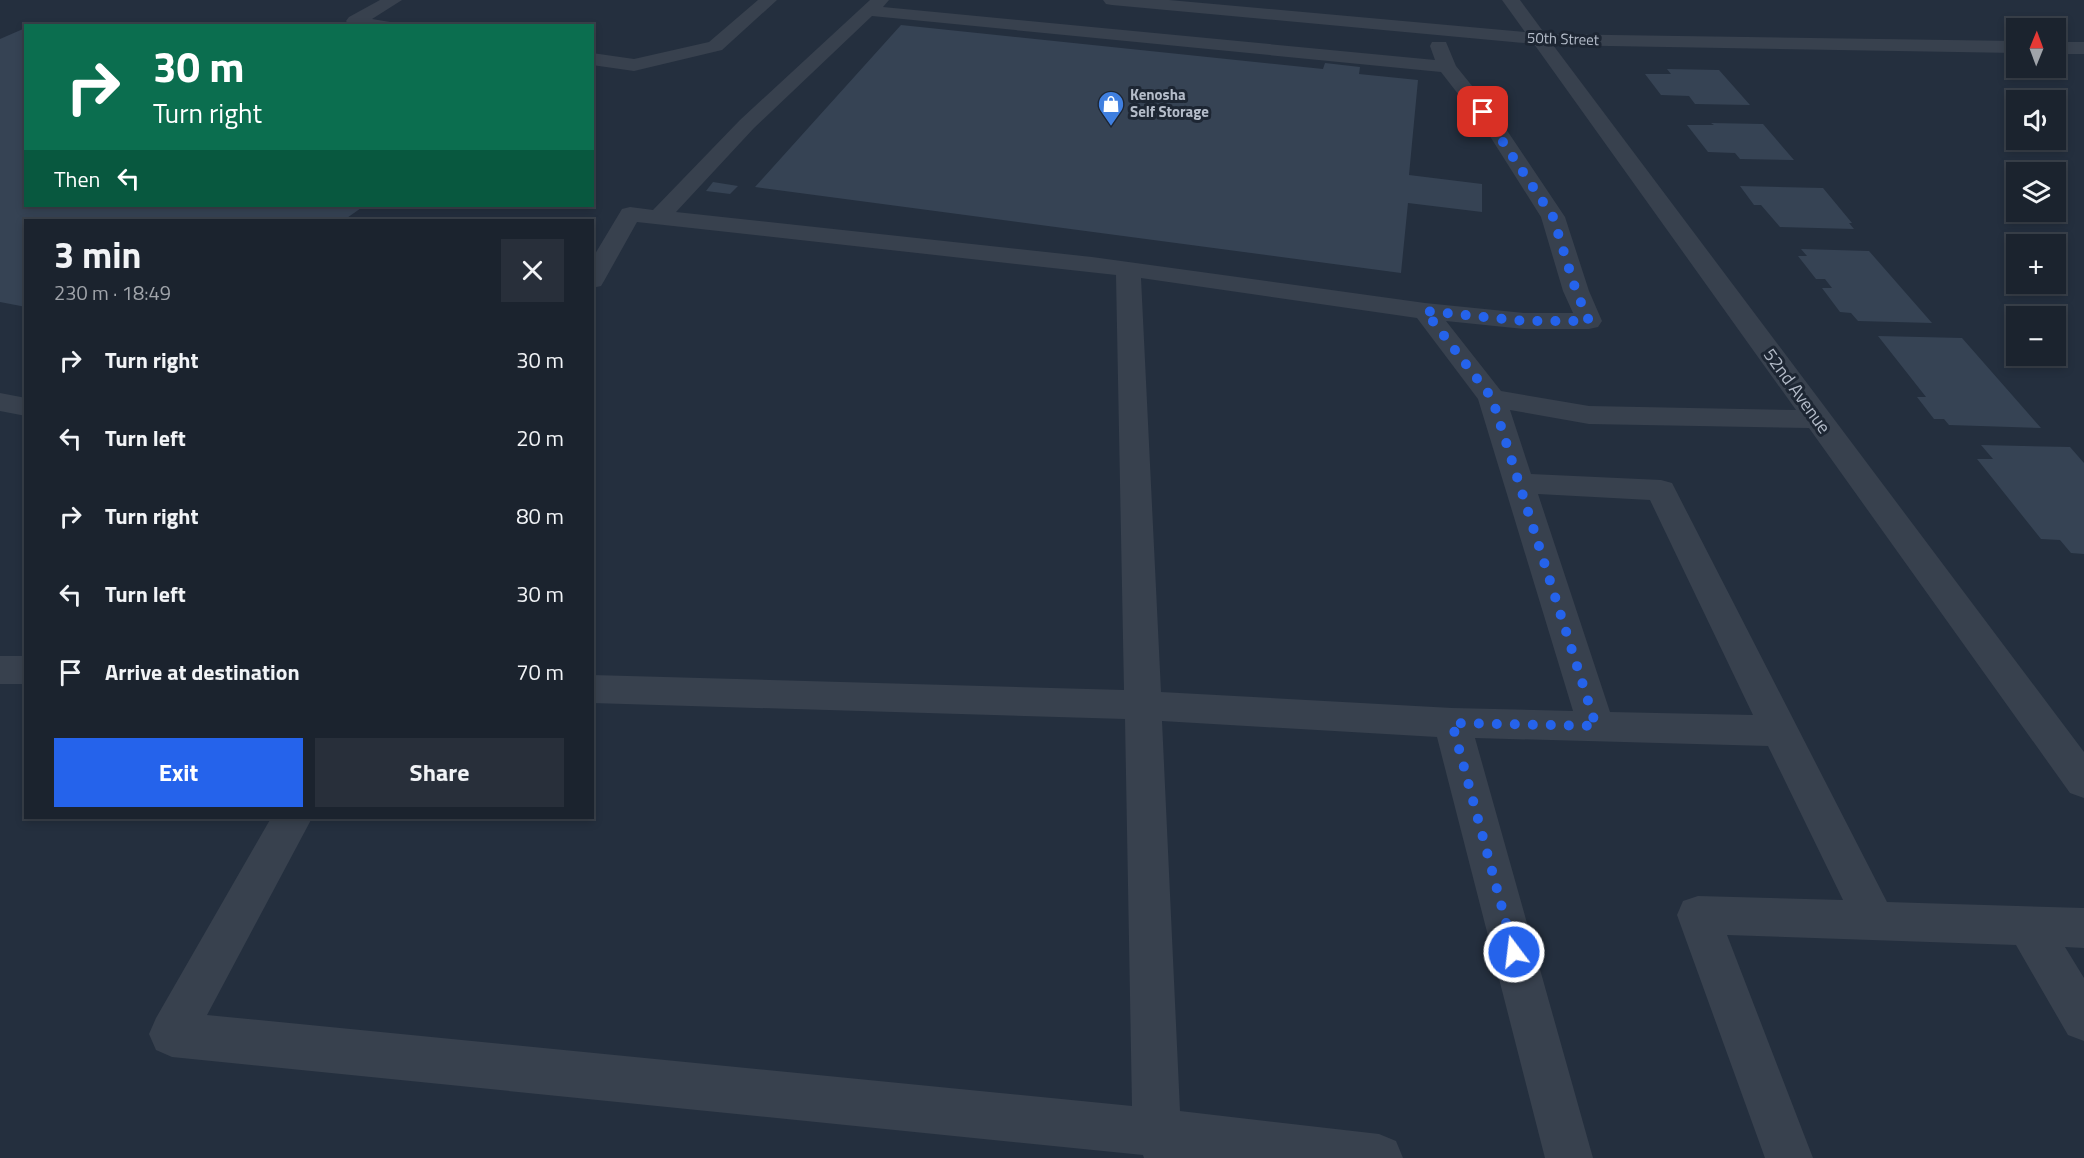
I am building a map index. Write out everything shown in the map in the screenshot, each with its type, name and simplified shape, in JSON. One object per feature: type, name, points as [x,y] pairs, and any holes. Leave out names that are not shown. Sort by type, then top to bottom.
[{"type":"street","points":[[372,24],[355,21],[393,0]]},
{"type":"street","points":[[594,59],[634,65],[715,46],[768,0]]},
{"type":"street","name":"50th Street","points":[[1112,0],[1539,39],[2006,47]]},
{"type":"street","name":"52nd Avenue","points":[[1511,0],[2084,782]]},
{"type":"street","points":[[659,217],[747,124],[875,5],[1447,67]]},
{"type":"street","points":[[594,277],[630,214],[1128,269],[1425,311],[1524,321],[1589,321],[1576,291],[1553,217],[1495,128],[1447,67],[1433,29]]},
{"type":"street","points":[[2066,48],[2084,48]]},
{"type":"street","points":[[1128,269],[1156,1149]]},
{"type":"street","points":[[1425,311],[1492,398],[1596,726]]},
{"type":"street","points":[[1492,398],[1589,415],[1818,419]]},
{"type":"street","points":[[0,402],[24,407]]},
{"type":"street","points":[[1519,483],[1661,490],[1875,921]]},
{"type":"street","points":[[0,669],[24,670]]},
{"type":"street","points":[[594,689],[1143,705],[1452,723],[1779,731]]},
{"type":"street","points":[[1452,723],[1569,1158]]},
{"type":"street","points":[[291,819],[172,1034],[1156,1149],[1380,1158]]},
{"type":"street","points":[[1789,1158],[1698,915],[2084,928]]},
{"type":"street","points":[[2028,926],[2084,1018]]},
{"type":"building","name":"Kenosha Self Storage","points":[[901,25],[1323,69],[1325,63],[1360,67],[1359,74],[1418,80],[1409,175],[1482,184],[1482,212],[1408,203],[1401,273],[755,187]]},
{"type":"building","points":[[24,29],[24,207],[363,207],[345,219],[24,219],[24,307],[0,302],[0,39]]},
{"type":"building","points":[[1667,69],[1719,70],[1750,105],[1695,104],[1689,96],[1661,95],[1645,74],[1671,74]]},
{"type":"building","points":[[1711,123],[1763,124],[1794,160],[1740,159],[1735,153],[1708,152],[1687,125],[1714,125]]},
{"type":"building","points":[[713,182],[738,186],[730,194],[706,191]]},
{"type":"building","points":[[1740,186],[1823,188],[1852,223],[1849,223],[1854,229],[1780,227],[1761,205],[1754,205]]},
{"type":"building","points":[[1801,249],[1869,251],[1932,323],[1858,321],[1851,313],[1840,312],[1822,288],[1832,288],[1825,279],[1816,279],[1798,256],[1807,256]]},
{"type":"building","points":[[1878,336],[1962,338],[2041,428],[1949,425],[1944,419],[1934,419],[1917,397],[1926,397]]},
{"type":"building","points":[[1981,445],[2070,447],[2084,463],[2084,554],[2071,553],[2060,540],[2041,539],[1977,459],[1993,459]]},
{"type":"place","name":"Kenosha Self Storage","points":[[1111,127]]},
{"type":"route","points":[[1483,112],[1553,217],[1576,291],[1589,321],[1524,321],[1425,311],[1492,398],[1596,726],[1452,723],[1514,952]]}]
